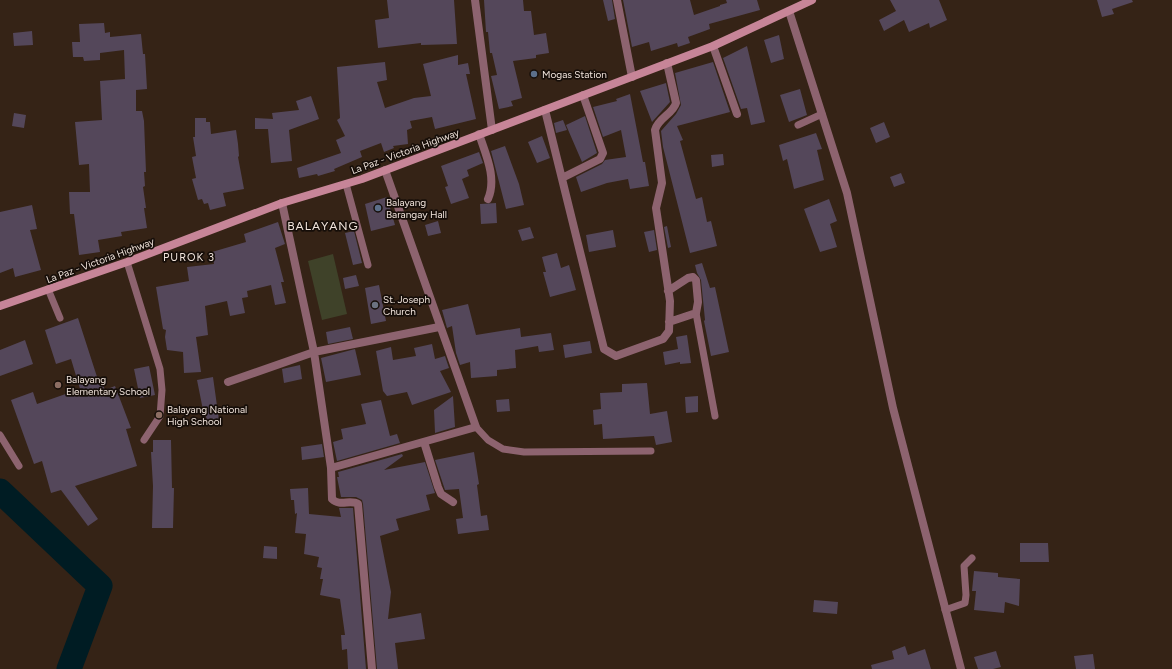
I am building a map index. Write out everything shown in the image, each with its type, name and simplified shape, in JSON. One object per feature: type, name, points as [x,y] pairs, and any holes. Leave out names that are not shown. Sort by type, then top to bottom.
[{"type":"main road","name":"La Paz - Victoria Highway","points":[[0,306],[127,262],[282,203],[346,184],[492,130],[713,46],[812,0]]},
{"type":"street","points":[[474,0],[492,130]]},
{"type":"street","points":[[617,0],[632,77]]},
{"type":"street","points":[[789,11],[847,193],[893,408],[961,669]]},
{"type":"street","points":[[713,46],[737,114]]},
{"type":"street","points":[[545,110],[604,349],[616,356],[663,339],[669,331],[668,291],[656,208],[662,183],[655,130],[656,125],[674,109],[676,103],[667,63]]},
{"type":"street","points":[[562,178],[600,159],[602,156],[603,152],[583,95]]},
{"type":"street","points":[[480,134],[490,165],[492,190],[488,199]]},
{"type":"street","points":[[331,468],[476,427],[439,327],[385,170]]},
{"type":"street","points":[[282,203],[314,352],[331,468],[332,499],[339,503],[354,502],[358,504],[372,669]]},
{"type":"street","points":[[668,291],[688,278],[693,277],[696,280],[698,302],[696,313],[669,322]]},
{"type":"street","points":[[228,382],[314,352],[439,327]]},
{"type":"street","points":[[424,442],[441,494],[453,502]]},
{"type":"lane","points":[[798,124],[822,114]]},
{"type":"lane","points":[[346,184],[368,265]]},
{"type":"lane","points":[[127,262],[160,369],[162,390],[160,416],[144,440]]},
{"type":"lane","points":[[48,289],[60,318]]},
{"type":"lane","points":[[696,313],[715,416]]},
{"type":"lane","points":[[476,427],[488,440],[503,449],[524,452],[651,451]]},
{"type":"lane","points":[[0,436],[19,466]]},
{"type":"lane","points":[[945,610],[965,603],[964,566],[972,558]]},
{"type":"green space","points":[[333,254],[347,314],[322,320],[308,261]]},
{"type":"building","points":[[387,0],[454,0],[457,44],[421,45],[421,43],[378,48],[375,20],[389,18]]},
{"type":"building","points":[[484,0],[523,0],[524,11],[531,11],[534,35],[546,33],[549,53],[536,55],[536,58],[513,61],[522,98],[511,101],[513,106],[499,109],[491,76],[497,75],[492,53],[490,53],[488,32],[486,32]]},
{"type":"building","points":[[603,0],[612,0],[615,19],[608,21]]},
{"type":"building","points":[[623,0],[690,0],[694,15],[727,3],[726,0],[757,0],[760,10],[709,24],[710,29],[688,37],[690,43],[678,47],[677,43],[651,51],[649,42],[632,47]]},
{"type":"building","points":[[890,0],[939,0],[947,20],[930,28],[929,23],[909,32],[904,20],[884,31],[879,20],[896,11]]},
{"type":"building","points":[[1097,0],[1132,0],[1133,2],[1112,9],[1114,14],[1102,17]]},
{"type":"building","points":[[104,23],[105,33],[110,32],[110,37],[141,34],[143,54],[145,54],[147,89],[136,90],[136,111],[142,111],[144,121],[146,172],[144,172],[145,186],[143,187],[147,228],[121,232],[122,236],[98,240],[100,252],[79,255],[74,214],[70,214],[69,192],[90,192],[89,164],[79,165],[75,122],[102,120],[100,81],[125,79],[124,50],[100,53],[100,60],[84,61],[83,57],[73,57],[72,42],[80,42],[79,24]]},
{"type":"building","points":[[32,31],[33,45],[14,46],[13,33]]},
{"type":"building","points":[[779,35],[784,59],[771,63],[764,40]]},
{"type":"building","points":[[747,46],[765,122],[751,125],[747,108],[741,109],[723,58]]},
{"type":"building","points":[[458,55],[458,65],[468,63],[470,74],[466,74],[476,119],[435,129],[432,117],[410,121],[412,128],[407,130],[408,144],[393,146],[394,148],[384,152],[381,143],[360,151],[362,157],[334,169],[335,171],[318,176],[317,174],[299,178],[297,168],[341,153],[336,140],[345,136],[337,120],[340,118],[337,67],[385,62],[387,80],[377,82],[385,108],[414,98],[431,96],[423,64]]},
{"type":"building","points":[[713,62],[730,112],[677,126],[683,140],[680,141],[696,199],[702,197],[707,222],[711,221],[717,246],[690,253],[663,147],[661,131],[676,114],[681,105],[675,73]]},
{"type":"building","points":[[666,83],[670,102],[652,122],[640,91]]},
{"type":"building","points":[[800,89],[807,115],[789,122],[780,95]]},
{"type":"building","points":[[630,94],[649,186],[630,189],[628,179],[607,183],[581,192],[576,177],[602,164],[605,160],[626,157],[621,130],[603,137],[593,107],[617,101],[616,99]]},
{"type":"building","points":[[311,96],[319,119],[289,130],[292,161],[271,163],[268,129],[255,129],[255,118],[273,119],[272,113],[299,110],[296,101]]},
{"type":"building","points":[[14,113],[26,115],[24,128],[12,126]]},
{"type":"building","points":[[585,116],[597,153],[582,162],[566,125]]},
{"type":"building","points":[[195,118],[206,118],[206,122],[210,122],[211,134],[236,130],[238,157],[244,189],[223,193],[226,206],[210,210],[208,203],[204,204],[202,199],[198,200],[192,179],[196,178],[192,157],[196,156],[193,137],[195,137]]},
{"type":"building","points":[[563,120],[567,130],[556,133],[554,123]]},
{"type":"building","points":[[884,122],[890,137],[876,143],[870,128]]},
{"type":"building","points":[[816,133],[822,149],[817,150],[824,180],[794,189],[787,159],[783,161],[779,145]]},
{"type":"building","points":[[542,136],[550,158],[537,163],[528,142]]},
{"type":"building","points":[[505,146],[519,184],[524,205],[506,209],[491,151]]},
{"type":"building","points":[[479,152],[483,163],[467,170],[469,176],[462,179],[469,198],[451,204],[445,187],[448,186],[441,166]]},
{"type":"building","points":[[723,154],[724,165],[712,167],[711,155]]},
{"type":"building","points":[[901,173],[905,183],[894,187],[890,177]]},
{"type":"building","points":[[387,197],[395,225],[371,231],[365,204]]},
{"type":"building","points":[[829,199],[837,221],[830,224],[837,247],[820,252],[804,209]]},
{"type":"building","points":[[496,203],[497,223],[481,224],[480,204]]},
{"type":"building","points":[[32,205],[37,229],[30,230],[41,270],[15,277],[13,268],[0,273],[0,212]]},
{"type":"building","points":[[438,221],[441,233],[428,236],[425,225]]},
{"type":"building","points":[[278,222],[285,244],[275,248],[284,282],[281,282],[286,303],[275,305],[271,285],[247,291],[248,297],[242,298],[245,313],[230,316],[227,301],[205,306],[208,335],[196,337],[201,372],[184,373],[183,352],[167,350],[165,337],[166,330],[163,329],[156,287],[189,281],[187,267],[214,264],[212,252],[246,242],[244,234]]},
{"type":"building","points":[[667,226],[671,247],[668,248],[664,227]]},
{"type":"building","points":[[530,227],[534,238],[522,241],[518,230]]},
{"type":"building","points":[[613,230],[616,247],[589,252],[586,235]]},
{"type":"building","points":[[654,230],[657,250],[649,252],[644,232]]},
{"type":"building","points":[[354,231],[362,263],[353,265],[345,233]]},
{"type":"building","points":[[557,253],[561,268],[569,265],[576,290],[550,297],[543,272],[546,272],[542,257]]},
{"type":"building","points":[[702,263],[710,288],[715,287],[729,352],[711,356],[704,321],[701,280],[695,265]]},
{"type":"building","points":[[356,275],[359,286],[345,289],[343,278]]},
{"type":"building","name":"St. Joseph Church","points":[[379,285],[386,321],[371,324],[365,288]]},
{"type":"building","points":[[468,304],[476,335],[520,328],[521,337],[551,333],[554,350],[539,352],[538,346],[515,350],[516,368],[497,370],[497,376],[471,378],[470,362],[460,365],[456,353],[452,326],[447,328],[442,310]]},
{"type":"building","points":[[78,318],[99,383],[102,382],[105,390],[115,386],[131,428],[126,429],[137,466],[75,486],[98,519],[88,526],[61,490],[51,493],[42,461],[34,464],[11,400],[33,392],[37,404],[80,389],[71,359],[56,364],[45,330]]},
{"type":"building","points":[[350,327],[353,339],[328,344],[326,332]]},
{"type":"building","points":[[687,335],[691,363],[680,364],[680,362],[665,365],[663,352],[678,349],[676,337]]},
{"type":"building","points":[[25,340],[33,364],[0,376],[0,350]]},
{"type":"building","points":[[590,341],[592,353],[565,358],[563,345]]},
{"type":"building","points":[[432,344],[435,359],[445,356],[449,368],[440,371],[451,392],[412,405],[407,392],[387,396],[383,391],[376,351],[391,347],[393,360],[416,356],[414,348]]},
{"type":"building","points":[[355,349],[361,375],[326,382],[321,358]]},
{"type":"building","points":[[300,365],[302,379],[284,383],[282,369]]},
{"type":"building","points":[[149,366],[155,395],[140,398],[134,369]]},
{"type":"building","points":[[213,377],[219,420],[207,422],[197,380]]},
{"type":"building","points":[[647,383],[650,414],[667,411],[672,442],[656,445],[654,436],[603,439],[602,424],[594,425],[593,410],[601,409],[600,393],[622,392],[622,384]]},
{"type":"building","points":[[453,396],[455,427],[435,433],[434,410]]},
{"type":"building","points":[[698,396],[698,412],[686,413],[685,397]]},
{"type":"building","points":[[509,399],[510,411],[497,412],[496,400]]},
{"type":"building","points":[[381,400],[390,436],[397,434],[400,443],[337,461],[333,442],[343,439],[341,429],[366,424],[361,404]]},
{"type":"building","points":[[153,440],[171,440],[172,488],[174,488],[173,528],[152,528],[153,486],[151,452],[153,452]]},
{"type":"building","points":[[322,444],[324,457],[302,460],[301,447]]},
{"type":"building","points":[[474,452],[479,484],[477,485],[481,516],[487,515],[489,530],[458,534],[456,519],[463,518],[459,489],[445,490],[435,460]]},
{"type":"building","points":[[402,454],[403,456],[384,470],[425,462],[435,493],[426,495],[430,510],[396,519],[399,530],[380,536],[391,592],[388,619],[421,613],[425,639],[395,643],[398,669],[377,669],[363,504],[362,500],[356,497],[341,497],[337,477],[339,477],[338,472]]},
{"type":"building","points":[[308,488],[309,514],[341,517],[339,508],[353,508],[366,669],[348,669],[347,649],[342,650],[341,635],[345,635],[340,599],[320,595],[323,579],[320,579],[322,568],[317,567],[319,557],[304,554],[306,534],[295,533],[297,513],[295,514],[294,500],[291,500],[290,489]]},
{"type":"building","points":[[1020,543],[1048,543],[1049,562],[1020,562]]},
{"type":"building","points":[[264,546],[277,547],[277,559],[263,558]]},
{"type":"building","points":[[974,571],[998,573],[998,577],[1020,579],[1019,606],[1005,602],[1004,613],[974,610],[976,591],[972,591]]},
{"type":"building","points":[[814,600],[838,602],[837,614],[813,612]]},
{"type":"building","points":[[905,646],[908,655],[925,649],[931,669],[872,669],[871,665],[894,659],[892,651]]},
{"type":"building","points":[[996,651],[1001,667],[993,669],[978,669],[974,657]]},
{"type":"building","points":[[1093,654],[1095,669],[1076,669],[1074,656]]},
{"type":"waterway","points":[[0,491],[100,586],[69,669]]},
{"type":"place","name":"Mogas Station","points":[[534,74]]},
{"type":"place","name":"Balayang Barangay Hall","points":[[378,208]]},
{"type":"place","name":"St. Joseph Church","points":[[375,305]]},
{"type":"place","name":"Balayang Elementary School","points":[[58,385]]},
{"type":"place","name":"Balayang National High School","points":[[159,415]]},
{"type":"district","name":"BALAYANG","points":[[323,226]]},
{"type":"district","name":"PUROK 3","points":[[189,257]]}]
